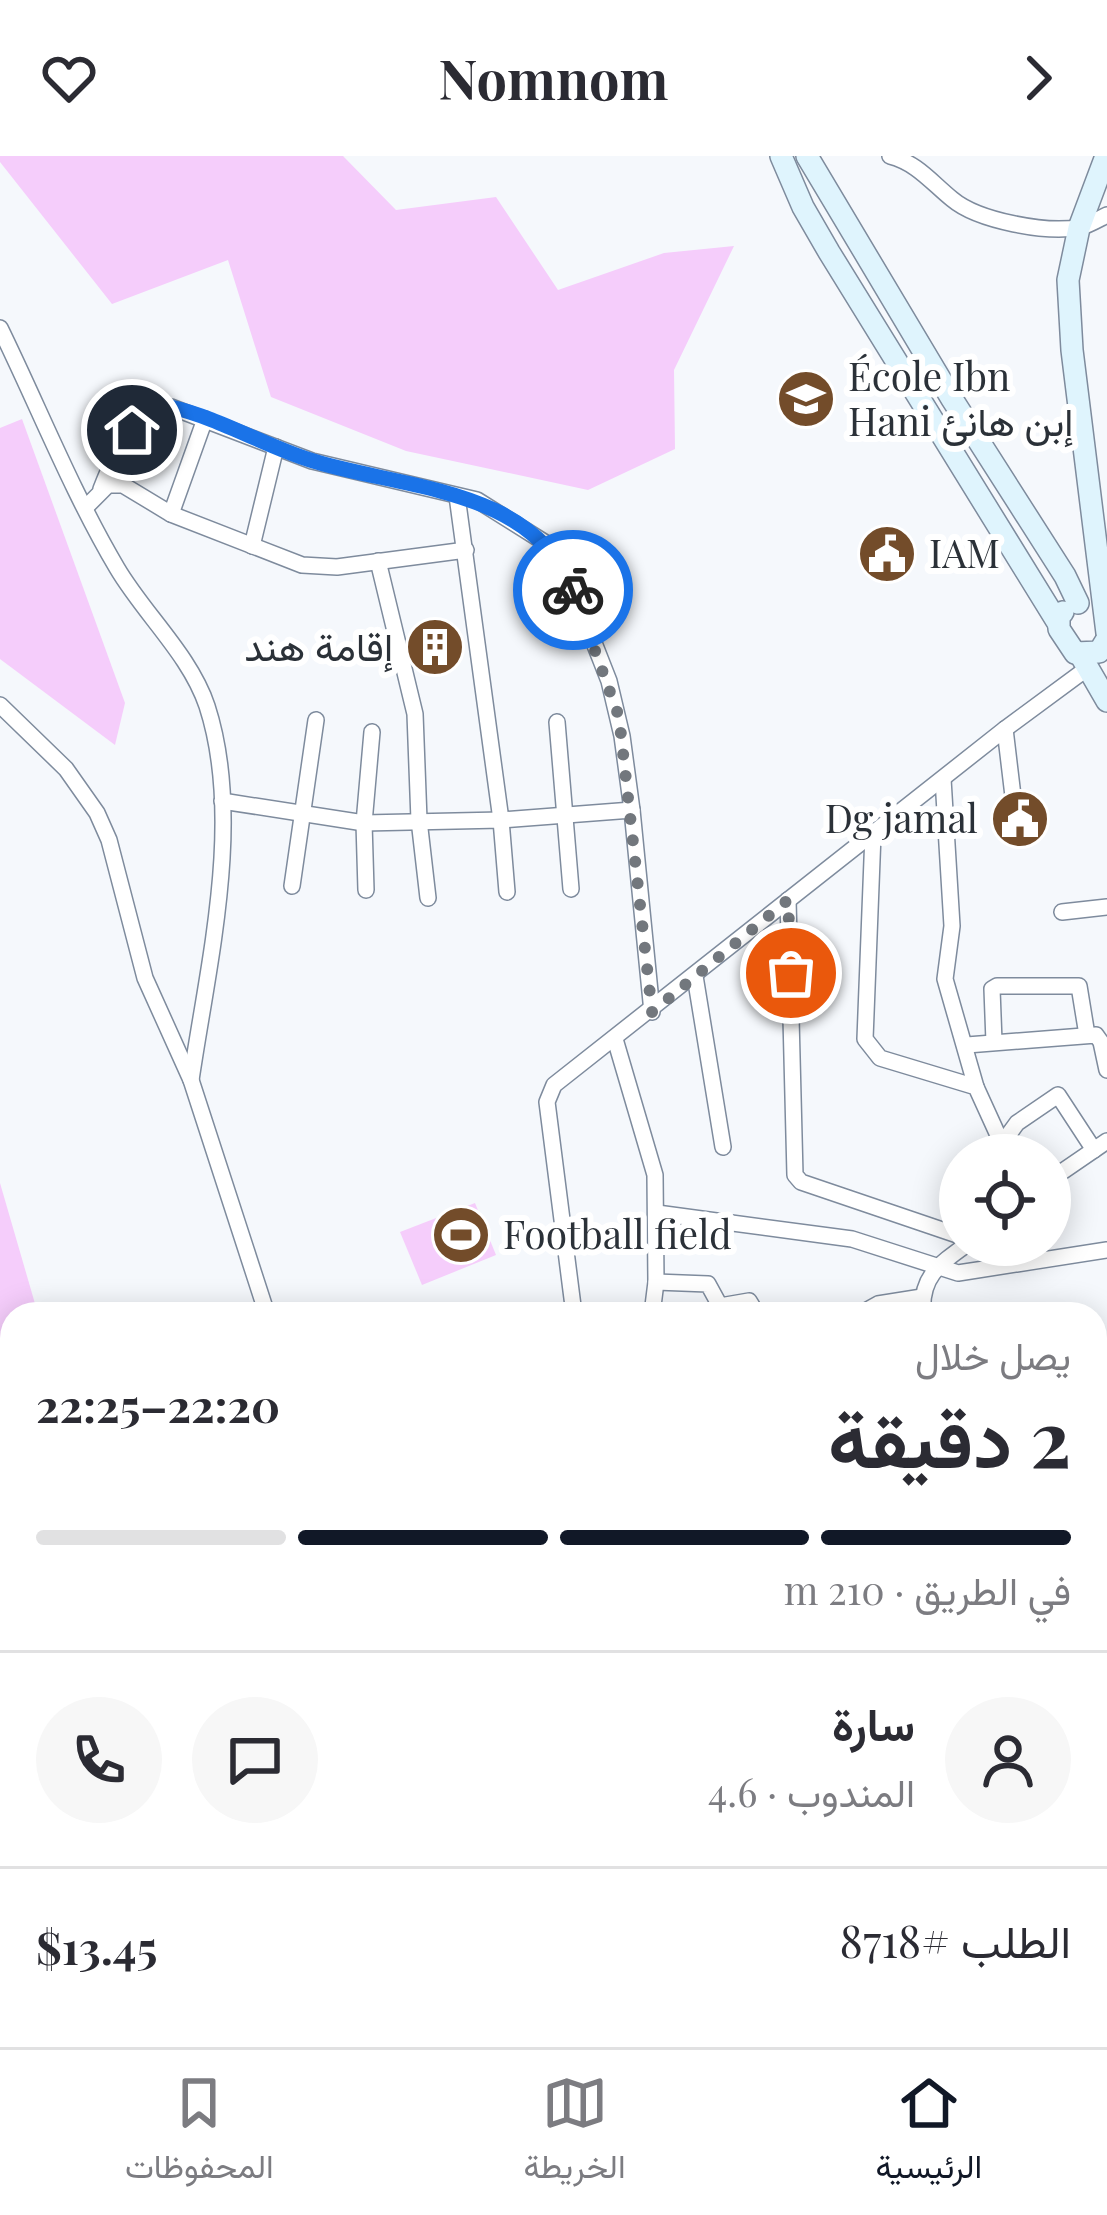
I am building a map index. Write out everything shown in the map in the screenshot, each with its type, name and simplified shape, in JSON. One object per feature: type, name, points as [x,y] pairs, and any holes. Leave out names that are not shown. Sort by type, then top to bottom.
[{"type":"main road","points":[[783,156],[829,252],[1070,649],[1100,648]]},
{"type":"main road","points":[[807,156],[1065,576],[1100,648]]},
{"type":"main road","points":[[1106,156],[1070,260],[1069,310],[1098,489],[1103,572],[1100,648],[1107,701]]},
{"type":"main road","points":[[1058,623],[1062,613],[1081,603],[1103,572]]},
{"type":"street","points":[[890,156],[918,168],[952,199],[987,218],[1018,225],[1079,227],[1107,215]]},
{"type":"street","points":[[0,328],[120,572],[192,675],[206,704],[222,801],[216,904],[191,1080]]},
{"type":"street","points":[[86,508],[101,489],[119,445],[155,412],[171,407],[312,460],[486,504],[544,542],[559,559],[615,700],[632,810],[652,1012]]},
{"type":"street","points":[[171,514],[206,419]]},
{"type":"street","points":[[252,546],[276,447]]},
{"type":"street","points":[[101,489],[123,485],[171,514],[302,565],[337,567],[466,550]]},
{"type":"street","points":[[458,496],[507,892]]},
{"type":"street","points":[[379,561],[415,714],[428,898]]},
{"type":"street","points":[[572,1302],[547,1102],[560,1079],[652,1012],[1100,648]]},
{"type":"street","points":[[0,705],[66,769],[97,813],[109,840],[146,978],[191,1080],[263,1302]]},
{"type":"street","points":[[292,886],[316,720]]},
{"type":"street","points":[[557,722],[572,889]]},
{"type":"street","points":[[1005,728],[1018,838]]},
{"type":"street","points":[[366,890],[364,823],[372,732]]},
{"type":"street","points":[[943,779],[952,926],[945,979],[976,1087],[997,1134]]},
{"type":"street","points":[[222,801],[364,823],[632,810]]},
{"type":"street","points":[[873,834],[868,1047],[880,1058],[976,1087]]},
{"type":"street","points":[[788,900],[795,1175],[801,1182],[939,1229]]},
{"type":"street","points":[[1062,912],[1107,907]]},
{"type":"street","points":[[695,976],[723,1147]]},
{"type":"street","points":[[994,1042],[992,989],[998,986],[1078,986],[1087,1035]]},
{"type":"street","points":[[967,1045],[1087,1035],[1100,1038],[1107,1070]]},
{"type":"street","points":[[615,1039],[655,1175],[654,1302]]},
{"type":"street","points":[[1012,1134],[1017,1123],[1058,1096],[1100,1146],[1071,1166]]},
{"type":"street","points":[[657,1214],[814,1232],[958,1273],[1107,1250]]},
{"type":"street","points":[[923,1302],[926,1281],[938,1265]]},
{"type":"street","points":[[656,1282],[708,1284],[718,1302]]},
{"type":"shaded area","points":[[0,156],[343,156],[396,210],[496,197],[558,290],[664,253],[734,246],[674,370],[675,449],[588,490],[406,451],[271,397],[228,260],[112,304],[0,162]]},
{"type":"shaded area","points":[[22,419],[125,703],[115,745],[0,659],[0,428]]},
{"type":"shaded area","points":[[0,1183],[35,1302],[0,1302]]},
{"type":"shaded area","points":[[475,1203],[496,1255],[422,1285],[400,1232]]},
{"type":"way so far","points":[[573,590],[619,717],[652,1012],[788,900],[791,973]]},
{"type":"place","name":"École Ibn Hani إبن هانئ","points":[[806,399]]},
{"type":"place","name":"IAM","points":[[887,554]]},
{"type":"place","name":"إقامة هند","points":[[435,647]]},
{"type":"place","name":"Dg jamal","points":[[1020,819]]},
{"type":"place","name":"Football field","points":[[461,1235]]},
{"type":"route","points":[[132,430],[155,412],[171,407],[312,460],[477,500],[553,550],[573,590]]}]
